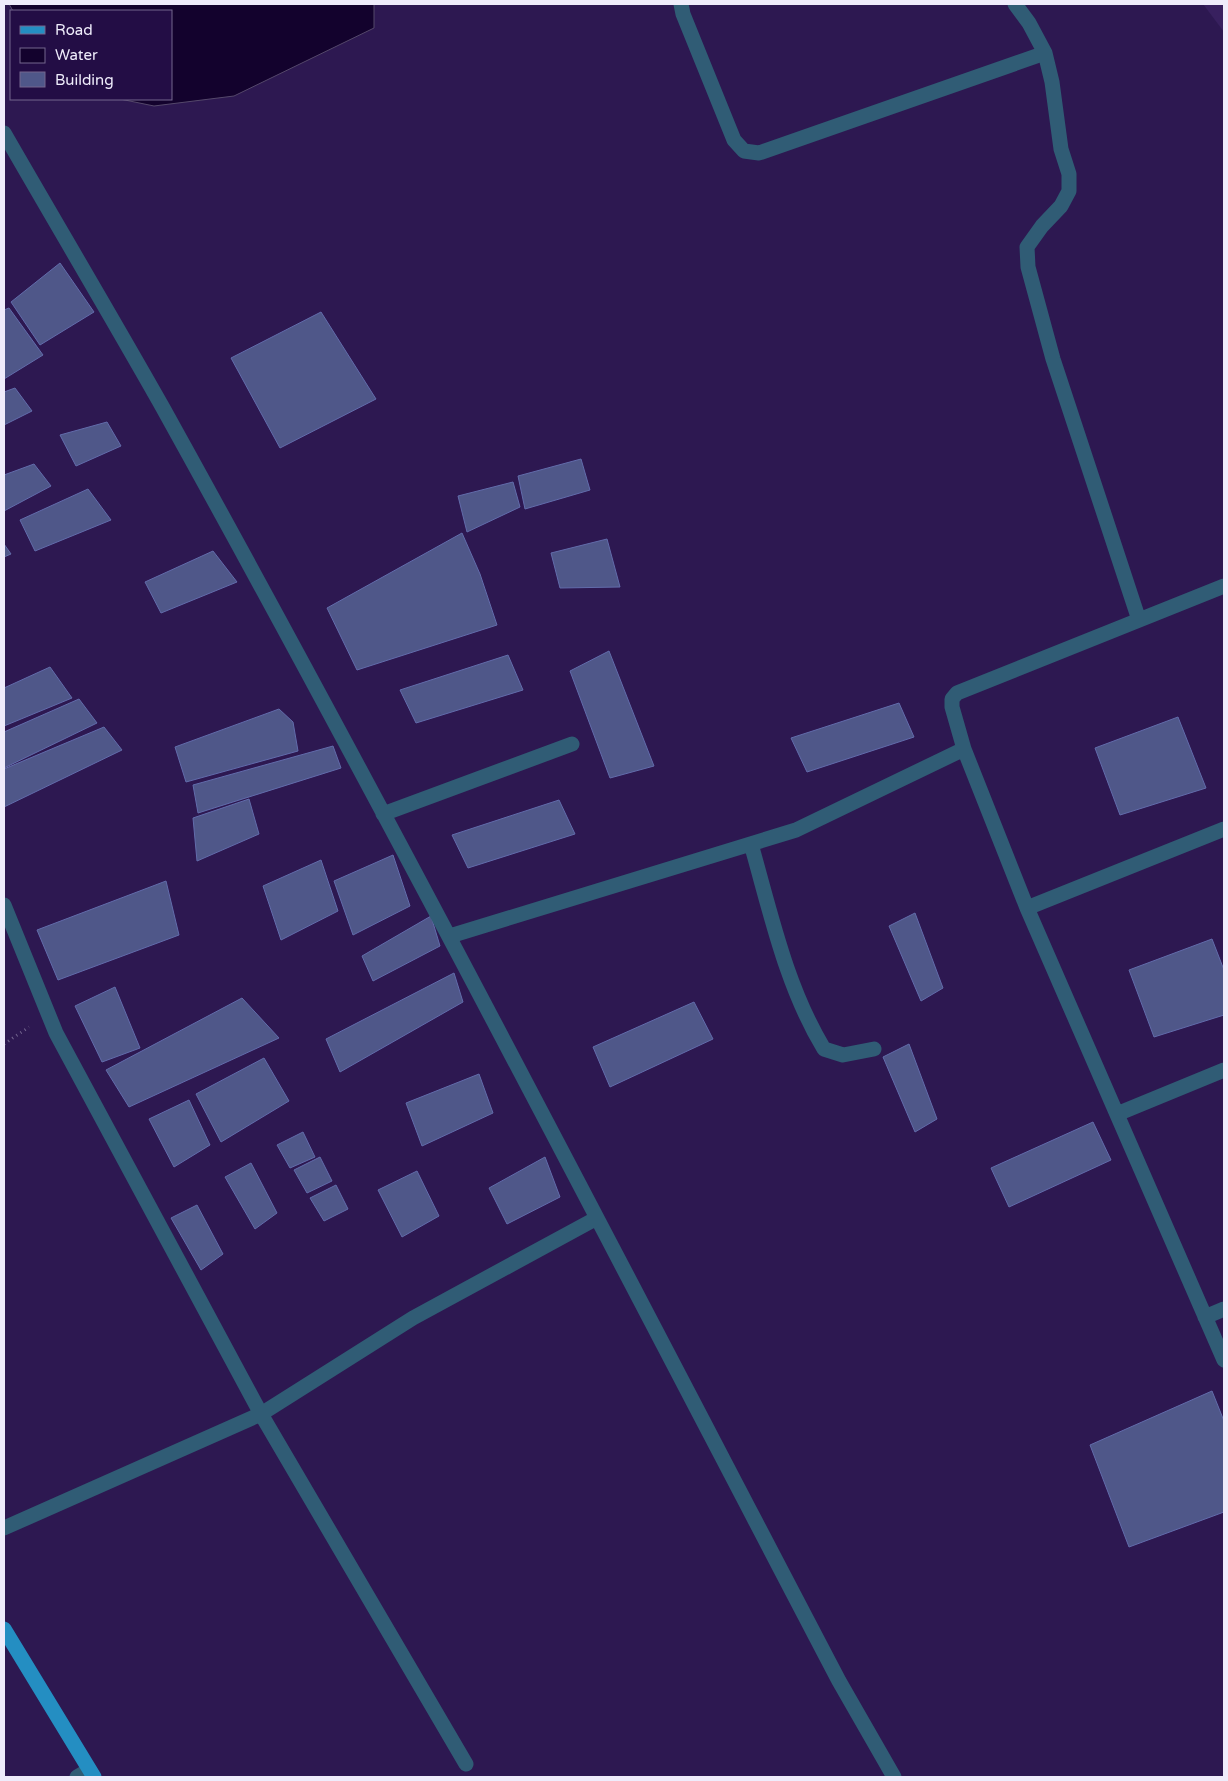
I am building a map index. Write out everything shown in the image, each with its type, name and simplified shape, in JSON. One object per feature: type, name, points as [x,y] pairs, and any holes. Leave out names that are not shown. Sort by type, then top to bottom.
[{"type":"main road","points":[[4,1629],[86,1775]]},
{"type":"street","points":[[681,4],[683,14],[734,140],[744,151],[759,153],[1044,53]]},
{"type":"street","points":[[1015,4],[1029,23],[1044,53],[1052,82],[1061,149],[1069,174],[1069,191],[1061,206],[1042,226],[1028,247],[1028,267],[1053,360],[1139,620]]},
{"type":"street","points":[[4,133],[166,414],[450,936],[839,1681],[894,1777]]},
{"type":"street","points":[[1224,586],[957,693],[952,699],[952,707],[964,749],[1027,908],[1224,1360]]},
{"type":"street","points":[[383,814],[572,744]]},
{"type":"street","points":[[450,936],[796,830],[964,749]]},
{"type":"street","points":[[1027,908],[1224,829]]},
{"type":"street","points":[[751,844],[795,993],[807,1021],[824,1049],[844,1055],[874,1048]]},
{"type":"street","points":[[4,905],[56,1033],[261,1414],[466,1764]]},
{"type":"street","points":[[1117,1114],[1224,1070]]},
{"type":"street","points":[[4,1528],[261,1414],[413,1318],[597,1218]]},
{"type":"street","points":[[1205,1317],[1224,1309]]},
{"type":"path","points":[[4,1044],[49,1015]]},
{"type":"shaded area","points":[[1203,4],[1224,4],[1224,32]]},
{"type":"water","points":[[9,4],[374,4],[374,28],[234,96],[154,106],[125,100],[172,100],[172,10],[12,10]]},
{"type":"building","points":[[60,263],[94,312],[40,345],[11,302]]},
{"type":"building","points":[[9,308],[43,355],[4,379],[4,310]]},
{"type":"building","points":[[321,312],[376,399],[280,448],[231,358]]},
{"type":"building","points":[[15,388],[32,411],[4,425],[4,392]]},
{"type":"building","points":[[107,422],[121,446],[76,466],[60,435]]},
{"type":"building","points":[[581,459],[590,490],[525,509],[518,476]]},
{"type":"building","points":[[34,464],[51,486],[4,511],[4,475]]},
{"type":"building","points":[[513,482],[520,507],[467,532],[458,496]]},
{"type":"building","points":[[88,489],[111,520],[35,551],[20,520]]},
{"type":"building","points":[[462,533],[480,574],[497,625],[357,670],[327,608]]},
{"type":"building","points":[[607,539],[620,587],[560,588],[551,553]]},
{"type":"building","points":[[4,544],[11,554],[4,557]]},
{"type":"building","points":[[213,551],[237,582],[161,613],[145,582]]},
{"type":"building","points":[[609,651],[654,766],[610,778],[570,671]]},
{"type":"building","points":[[508,655],[523,690],[416,723],[400,690]]},
{"type":"building","points":[[50,667],[72,698],[4,726],[4,688]]},
{"type":"building","points":[[79,699],[97,723],[4,768],[4,732]]},
{"type":"building","points":[[899,703],[914,737],[807,772],[791,738]]},
{"type":"building","points":[[279,709],[293,722],[298,751],[186,782],[175,747]]},
{"type":"building","points":[[1178,717],[1206,788],[1120,815],[1095,748]]},
{"type":"building","points":[[104,727],[122,750],[4,807],[4,769]]},
{"type":"building","points":[[333,746],[341,768],[198,813],[193,785]]},
{"type":"building","points":[[249,799],[259,834],[197,861],[193,818]]},
{"type":"building","points":[[559,800],[575,834],[468,868],[452,835]]},
{"type":"building","points":[[393,855],[410,906],[353,935],[334,881]]},
{"type":"building","points":[[321,860],[338,911],[281,940],[263,886]]},
{"type":"building","points":[[166,881],[179,935],[58,980],[37,930]]},
{"type":"building","points":[[915,913],[943,988],[921,1001],[889,926]]},
{"type":"building","points":[[431,916],[440,946],[373,981],[362,956]]},
{"type":"building","points":[[1212,939],[1224,970],[1224,1015],[1154,1037],[1129,970]]},
{"type":"building","points":[[454,973],[463,1002],[340,1072],[326,1039]]},
{"type":"building","points":[[115,987],[140,1048],[102,1062],[75,1006]]},
{"type":"building","points":[[242,998],[279,1038],[129,1107],[106,1070]]},
{"type":"building","points":[[694,1002],[713,1039],[610,1087],[593,1047]]},
{"type":"building","points":[[909,1044],[937,1119],[915,1132],[883,1057]]},
{"type":"building","points":[[264,1058],[289,1101],[221,1142],[196,1094]]},
{"type":"building","points":[[479,1074],[493,1113],[422,1146],[406,1103]]},
{"type":"building","points":[[189,1100],[210,1145],[174,1167],[149,1119]]},
{"type":"building","points":[[1093,1122],[1111,1160],[1009,1207],[991,1168]]},
{"type":"building","points":[[303,1132],[315,1157],[290,1168],[277,1145]]},
{"type":"building","points":[[320,1157],[332,1181],[307,1193],[294,1170]]},
{"type":"building","points":[[545,1157],[560,1197],[507,1224],[489,1188]]},
{"type":"building","points":[[251,1163],[277,1213],[255,1229],[225,1177]]},
{"type":"building","points":[[417,1171],[439,1216],[402,1237],[378,1190]]},
{"type":"building","points":[[336,1185],[348,1209],[324,1221],[310,1198]]},
{"type":"building","points":[[197,1205],[223,1254],[201,1270],[171,1218]]},
{"type":"building","points":[[1212,1391],[1224,1421],[1224,1512],[1129,1547],[1090,1445]]}]
